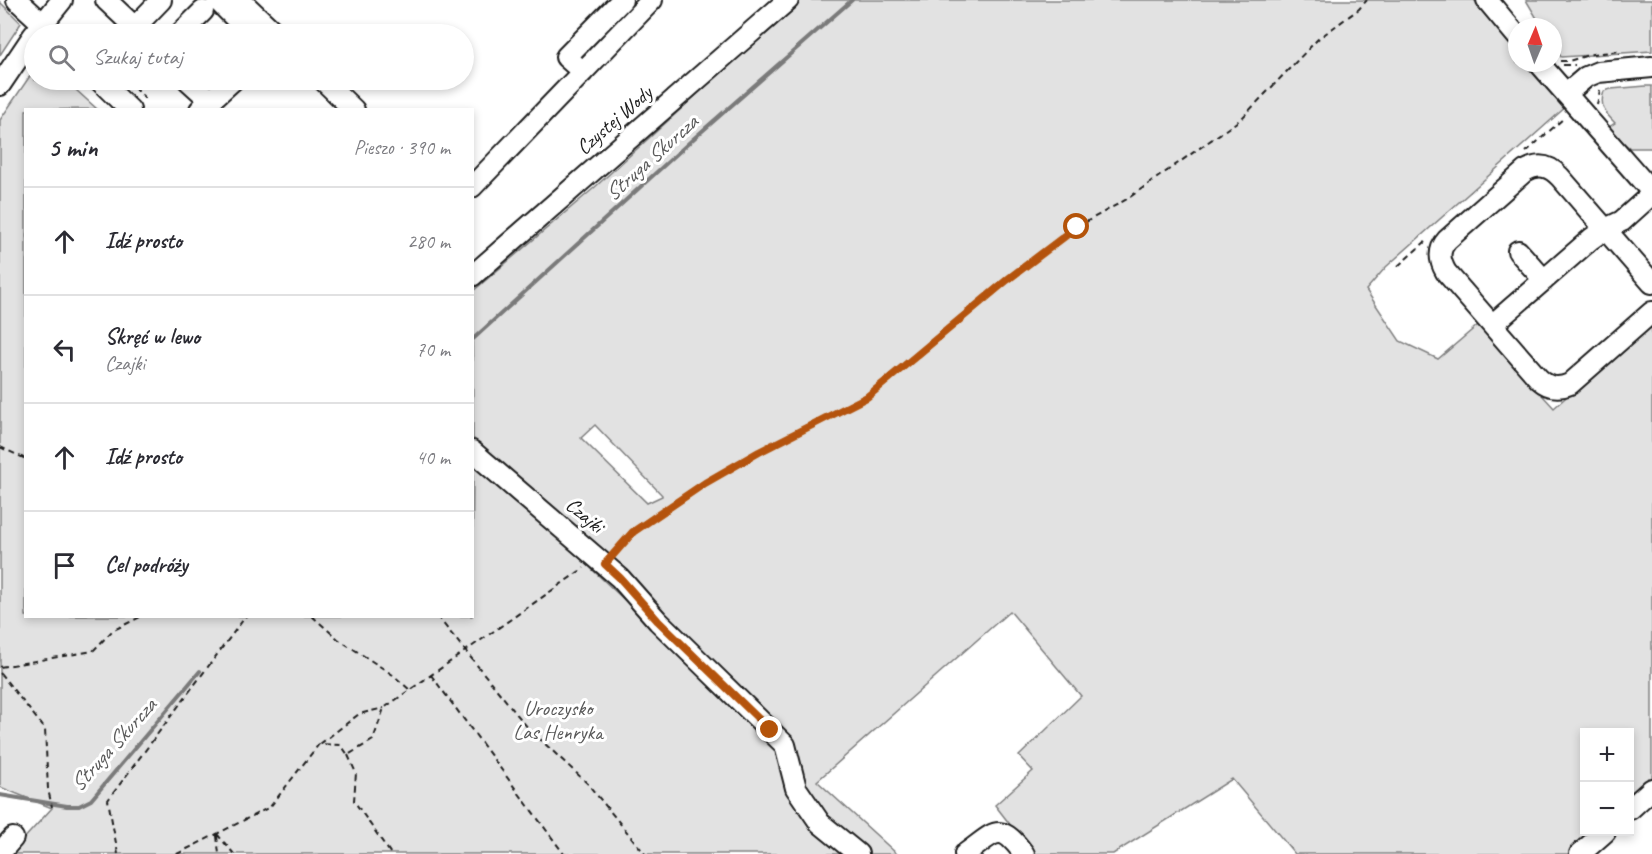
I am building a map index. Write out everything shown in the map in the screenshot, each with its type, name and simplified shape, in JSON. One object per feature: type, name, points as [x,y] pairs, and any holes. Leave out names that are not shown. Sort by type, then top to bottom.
[{"type":"street","points":[[17,0],[43,24]]},
{"type":"street","points":[[50,24],[62,0]]},
{"type":"street","points":[[106,0],[131,24]]},
{"type":"street","points":[[143,24],[161,0]]},
{"type":"street","points":[[583,72],[566,57],[621,0]]},
{"type":"street","points":[[474,184],[652,0]]},
{"type":"street","name":"Czystej Wody","points":[[474,274],[788,0]]},
{"type":"street","points":[[1486,0],[1508,26]]},
{"type":"street","points":[[248,3],[267,24]]},
{"type":"street","points":[[190,24],[210,5],[237,24]]},
{"type":"street","points":[[0,85],[24,57]]},
{"type":"street","points":[[1566,94],[1586,77],[1598,72],[1652,67]]},
{"type":"street","points":[[1492,325],[1605,229],[1622,221],[1652,193],[1595,117],[1566,94],[1547,72]]},
{"type":"street","points":[[109,90],[128,108]]},
{"type":"street","points":[[195,90],[205,105],[222,90]]},
{"type":"street","points":[[333,90],[352,108]]},
{"type":"street","points":[[1652,283],[1551,168],[1538,166],[1525,171],[1447,240],[1440,251],[1441,265],[1446,272],[1539,379],[1548,386],[1561,387],[1570,384],[1652,312]]},
{"type":"street","points":[[1518,251],[1544,280]]},
{"type":"street","name":"Czajki","points":[[474,453],[602,561],[785,745],[796,788],[820,823],[858,854]]},
{"type":"street","points":[[1634,805],[1652,789]]},
{"type":"street","points":[[965,854],[998,832],[1010,835],[1024,854]]},
{"type":"street","points":[[1580,854],[1600,836]]},
{"type":"path","points":[[177,854],[270,807],[319,744],[358,714],[384,708],[602,561],[633,532],[705,483],[759,452],[867,397],[1007,280],[1077,227],[1127,199],[1241,119],[1318,39],[1359,9],[1367,0]]},
{"type":"path","points":[[1595,117],[1597,100],[1605,83],[1597,89],[1593,101],[1595,111],[1600,118],[1595,117]]},
{"type":"path","points":[[0,447],[24,458]]},
{"type":"path","points":[[0,667],[93,651],[112,631],[138,618]]},
{"type":"path","points":[[118,854],[108,800],[244,618]]},
{"type":"path","points":[[314,618],[338,639],[393,675],[410,690]]},
{"type":"path","points":[[438,618],[528,728],[586,783],[645,854]]},
{"type":"path","points":[[0,673],[45,729],[48,789],[52,807]]},
{"type":"path","points":[[431,675],[564,854]]},
{"type":"path","points":[[348,755],[373,740],[384,708]]},
{"type":"path","points":[[319,744],[341,745],[348,755]]},
{"type":"path","points":[[343,744],[356,773],[354,801],[391,854]]},
{"type":"path","points":[[217,834],[219,854]]},
{"type":"path","points":[[217,834],[234,854]]},
{"type":"green space","name":"Uroczysko Las Henryka","points":[[801,0],[1474,0],[1508,38],[1508,72],[1538,72],[1568,105],[1386,267],[1366,290],[1400,341],[1438,359],[1478,325],[1554,408],[1652,320],[1652,784],[1634,800],[1634,728],[1580,728],[1580,836],[1595,836],[1575,854],[1295,854],[1232,779],[1113,854],[1033,854],[995,805],[1033,771],[1019,756],[1081,696],[1010,611],[817,781],[897,854],[10,854],[52,808],[0,787],[0,120],[24,85],[24,90],[76,90],[96,108],[24,108],[24,618],[474,618],[474,458],[792,758],[521,483],[474,439],[474,290],[594,188]],"holes":[[[595,425],[662,495],[647,503],[581,438]]]},
{"type":"green space","points":[[1526,0],[1652,0],[1652,51],[1562,57],[1562,18],[1537,18]]},
{"type":"green space","points":[[0,2],[21,23],[0,55]]},
{"type":"green space","points":[[1652,86],[1652,148],[1630,148],[1606,129],[1615,123],[1604,109],[1602,101],[1604,91]]},
{"type":"waterway","name":"Struga Skurcza","points":[[474,338],[692,140],[852,0]]},
{"type":"waterway","name":"Struga Skurcza","points":[[0,795],[67,806],[79,806],[91,800],[200,671]]},
{"type":"route","points":[[770,730],[658,621],[605,564],[633,532],[705,483],[759,452],[867,397],[1007,280],[1077,227]]}]
